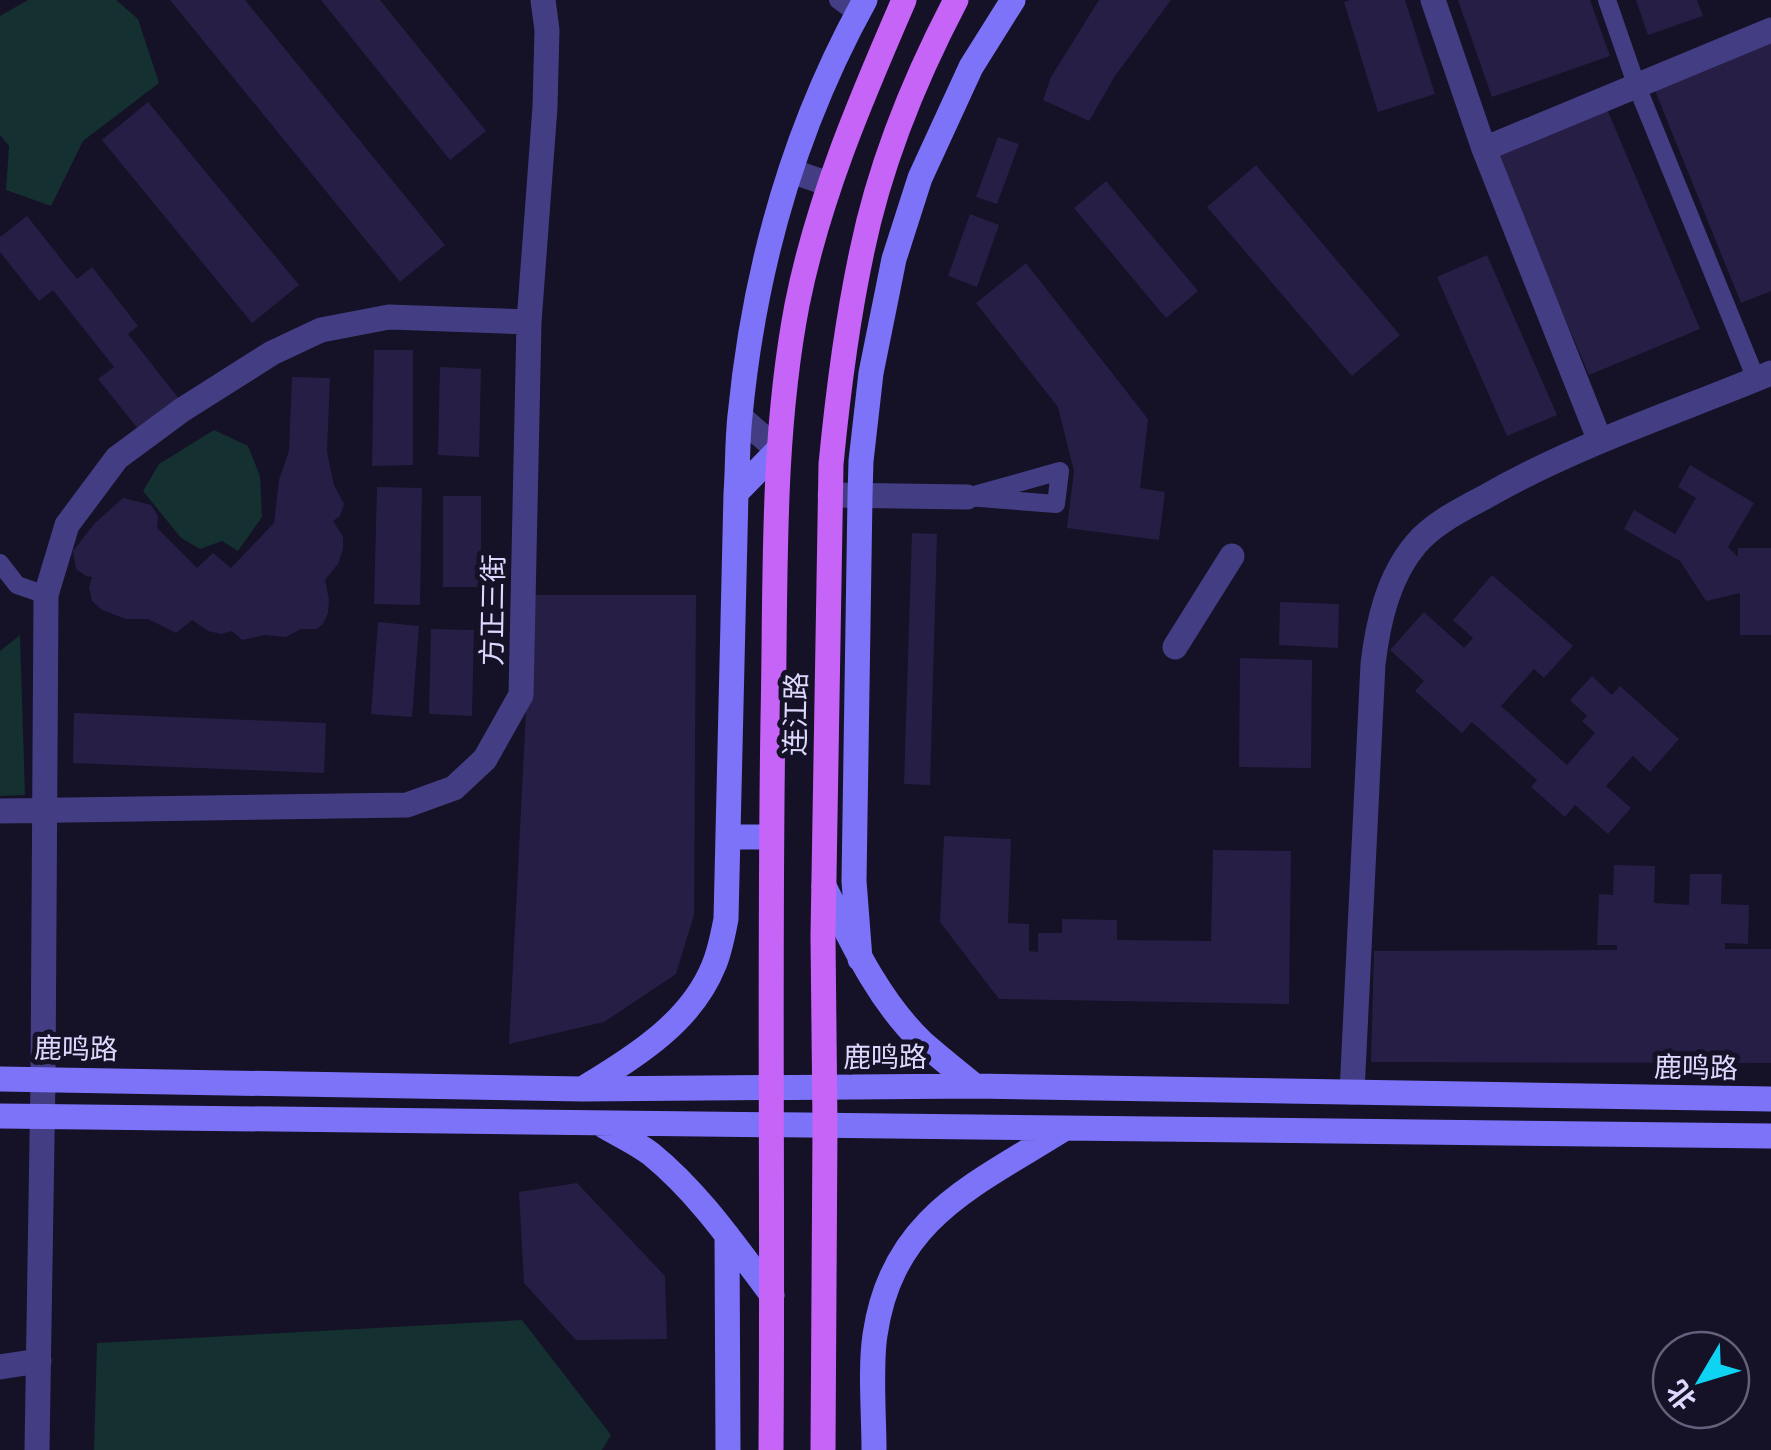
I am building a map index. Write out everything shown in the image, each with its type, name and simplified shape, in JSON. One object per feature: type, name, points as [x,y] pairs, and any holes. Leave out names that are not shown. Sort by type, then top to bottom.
[{"type":"main road","name":"连江路","points":[[771,1450],[770,1087],[778,450],[786,368],[812,239],[829,184],[904,0]]},
{"type":"main road","name":"连江路","points":[[823,1450],[824,886],[831,464],[862,249],[903,118],[929,51],[956,0]]},
{"type":"street","name":"方正三街","points":[[0,811],[407,805],[454,788],[485,758],[521,696],[529,322],[546,107],[547,30],[543,0]]},
{"type":"street","points":[[860,959],[854,881],[860,496],[871,373],[894,259],[920,178],[972,67],[1013,0]]},
{"type":"street","points":[[1433,0],[1484,150],[1600,441]]},
{"type":"street","points":[[583,1089],[670,1028],[694,999],[714,965],[726,919],[740,417],[758,291],[774,224],[853,5]]},
{"type":"street","points":[[1484,150],[1771,30]]},
{"type":"street","points":[[791,171],[829,184]]},
{"type":"street","points":[[37,1450],[46,595],[67,524],[117,458],[182,410],[272,353],[321,330],[389,317],[529,322]]},
{"type":"street","points":[[1352,1092],[1376,634],[1390,590],[1415,546],[1439,524],[1506,484],[1600,441],[1764,377]]},
{"type":"street","points":[[736,493],[778,450],[740,417]]},
{"type":"street","points":[[830,495],[967,497]]},
{"type":"street","points":[[1174,647],[1232,556]]},
{"type":"street","points":[[728,837],[772,837]]},
{"type":"street","points":[[824,886],[860,959],[890,1004],[920,1040],[976,1086]]},
{"type":"street","name":"鹿鸣路","points":[[0,1079],[583,1089],[976,1086],[1771,1099]]},
{"type":"street","points":[[0,1116],[1771,1136]]},
{"type":"street","points":[[600,1124],[649,1153],[689,1189],[772,1295]]},
{"type":"street","points":[[874,1450],[874,1338],[882,1298],[898,1258],[924,1224],[960,1194],[1064,1130]]},
{"type":"street","points":[[727,1234],[728,1450]]},
{"type":"street","points":[[0,1367],[39,1361]]},
{"type":"lane","points":[[1608,0],[1636,84],[1764,377]]},
{"type":"lane","points":[[1060,471],[1056,504],[967,497],[1042,476],[1060,471]]},
{"type":"lane","points":[[0,563],[18,584],[46,595]]},
{"type":"green space","points":[[28,0],[116,0],[138,19],[159,83],[83,141],[51,206],[6,190],[9,146],[0,135],[0,16]]},
{"type":"green space","points":[[214,430],[248,446],[260,476],[262,517],[238,551],[222,541],[200,549],[181,538],[143,491],[159,464]]},
{"type":"green space","points":[[20,635],[25,795],[0,796],[0,651]]},
{"type":"green space","points":[[522,1320],[611,1435],[602,1450],[94,1450],[97,1343]]},
{"type":"building","points":[[170,0],[245,0],[445,245],[400,282]]},
{"type":"building","points":[[321,0],[380,0],[486,131],[450,160]]},
{"type":"building","points":[[1099,0],[1171,0],[1115,76],[1089,121],[1043,100],[1051,77]]},
{"type":"building","points":[[1405,0],[1435,94],[1378,112],[1344,2]]},
{"type":"building","points":[[1458,0],[1590,0],[1610,56],[1492,97]]},
{"type":"building","points":[[1636,0],[1697,0],[1703,16],[1648,35]]},
{"type":"building","points":[[1771,41],[1771,291],[1741,303],[1654,88]]},
{"type":"building","points":[[148,102],[299,285],[252,323],[102,140]]},
{"type":"building","points":[[1607,109],[1700,329],[1589,375],[1496,155]]},
{"type":"building","points":[[998,137],[1019,144],[997,204],[976,197]]},
{"type":"building","points":[[1256,165],[1400,335],[1352,376],[1207,207]]},
{"type":"building","points":[[1106,181],[1198,291],[1166,318],[1074,208]]},
{"type":"building","points":[[970,214],[999,225],[977,287],[948,276]]},
{"type":"building","points":[[27,216],[77,279],[92,267],[138,326],[128,334],[187,409],[147,440],[98,379],[114,367],[53,290],[39,301],[0,252],[0,237]]},
{"type":"building","points":[[1487,255],[1557,415],[1507,436],[1437,277]]},
{"type":"building","points":[[1026,263],[1148,419],[1140,488],[1165,492],[1159,540],[1067,528],[1074,471],[1058,407],[976,303]]},
{"type":"building","points":[[374,350],[413,350],[413,465],[372,466]]},
{"type":"building","points":[[440,367],[481,369],[479,457],[438,455]]},
{"type":"building","points":[[292,377],[330,378],[327,452],[334,485],[344,504],[340,516],[333,521],[343,537],[343,549],[338,564],[325,580],[329,600],[323,624],[286,637],[265,635],[242,640],[232,631],[208,631],[192,620],[176,633],[148,619],[126,619],[102,610],[92,601],[92,577],[76,569],[73,551],[94,524],[123,498],[151,505],[158,516],[157,528],[197,568],[213,553],[231,568],[274,523],[279,480],[289,451]]},
{"type":"building","points":[[1690,465],[1754,503],[1728,547],[1738,557],[1738,548],[1771,548],[1771,635],[1740,635],[1740,593],[1706,601],[1680,561],[1624,529],[1634,510],[1675,534],[1696,498],[1678,487]]},
{"type":"building","points":[[377,487],[422,488],[420,605],[374,604]]},
{"type":"building","points":[[443,496],[481,496],[481,587],[443,587]]},
{"type":"building","points":[[912,533],[937,534],[930,785],[904,784]]},
{"type":"building","points":[[1492,575],[1573,646],[1544,678],[1534,669],[1501,706],[1567,765],[1595,733],[1582,721],[1587,716],[1570,700],[1592,676],[1612,695],[1620,686],[1679,739],[1650,772],[1633,756],[1606,786],[1631,808],[1608,834],[1575,805],[1565,817],[1531,787],[1537,780],[1472,722],[1462,733],[1415,691],[1424,681],[1390,650],[1424,612],[1464,648],[1473,638],[1453,620]]},
{"type":"building","points":[[532,595],[696,595],[694,915],[676,974],[604,1022],[509,1044]]},
{"type":"building","points":[[1280,602],[1339,604],[1338,648],[1279,645]]},
{"type":"building","points":[[378,622],[419,626],[412,717],[371,714]]},
{"type":"building","points":[[431,629],[474,630],[472,716],[429,714]]},
{"type":"building","points":[[1240,658],[1312,660],[1311,768],[1239,767]]},
{"type":"building","points":[[74,713],[326,723],[324,773],[73,763]]},
{"type":"building","points":[[944,836],[1011,839],[1008,923],[1029,924],[1029,951],[1038,952],[1038,933],[1062,933],[1062,919],[1117,920],[1117,940],[1211,941],[1213,850],[1291,851],[1289,1004],[999,999],[940,922]]},
{"type":"building","points":[[1614,865],[1655,866],[1654,903],[1689,905],[1690,874],[1722,874],[1721,904],[1749,905],[1748,944],[1725,943],[1725,949],[1771,949],[1771,1063],[1371,1062],[1374,951],[1617,950],[1617,945],[1597,945],[1599,894],[1613,895]]},
{"type":"building","points":[[577,1183],[665,1276],[667,1339],[576,1340],[524,1283],[519,1192]]}]
